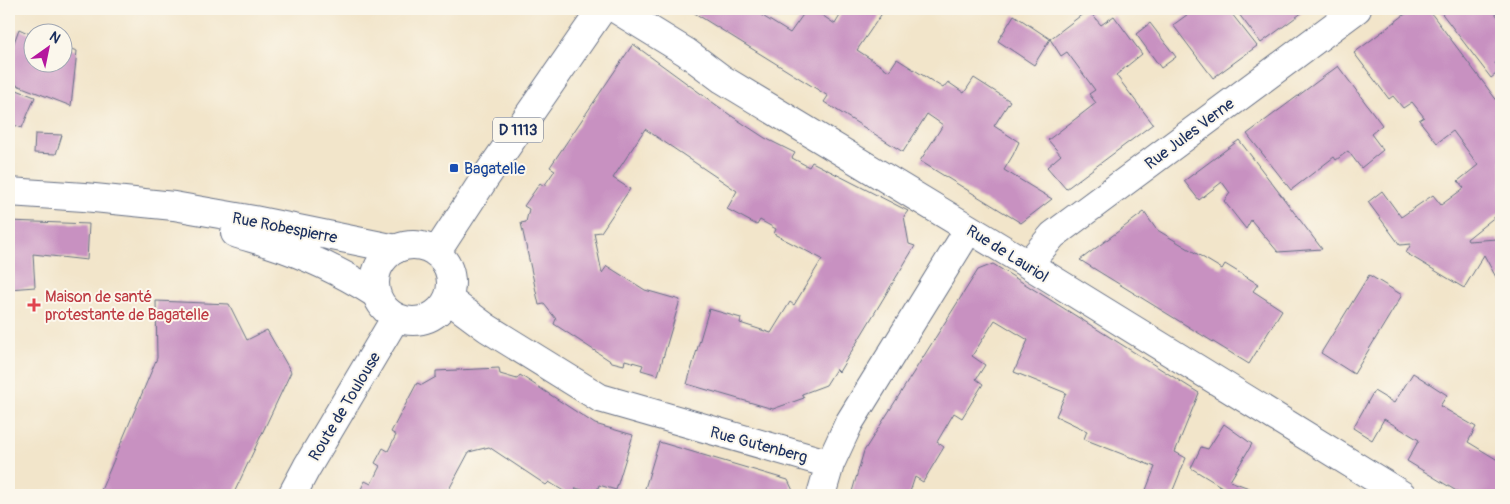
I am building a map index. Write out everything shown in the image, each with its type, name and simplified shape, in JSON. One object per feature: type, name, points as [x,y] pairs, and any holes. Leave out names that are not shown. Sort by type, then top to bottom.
[{"type":"street","name":"D 1113","points":[[436,252],[602,9]]},
{"type":"street","name":"Rue de Lauriol","points":[[616,9],[686,52],[722,79],[1029,265],[1402,495]]},
{"type":"street","name":"Rue Jules Verne","points":[[1029,265],[1034,256],[1053,235],[1357,9]]},
{"type":"street","name":"Rue Robespierre","points":[[9,192],[174,206],[396,249]]},
{"type":"street","name":"Rue Robespierre","points":[[174,206],[236,234],[269,243],[318,262],[356,281],[376,294]]},
{"type":"street","name":"Rue Gutenberg","points":[[448,299],[487,328],[600,398],[830,464],[849,423],[969,229]]},
{"type":"street","points":[[408,245],[418,245],[436,252],[445,262],[450,273],[451,286],[448,299],[443,308],[426,319],[416,321],[396,317],[388,312],[376,294],[376,271],[382,261],[389,253],[408,245]]},
{"type":"street","name":"Route de Toulouse","points":[[292,495],[396,317]]},
{"type":"street","points":[[822,495],[830,464]]},
{"type":"building","points":[[688,9],[765,9],[761,15],[790,33],[807,9],[813,9],[835,24],[844,9],[885,9],[857,50],[889,71],[897,59],[943,88],[948,82],[964,93],[974,78],[1010,101],[994,126],[1019,142],[1004,170],[1052,199],[1021,223],[920,161],[943,125],[927,114],[903,152],[824,102],[828,96]]},
{"type":"building","points":[[1195,9],[1228,9],[1257,46],[1213,78],[1173,25]]},
{"type":"building","points":[[1235,9],[1307,9],[1261,43]]},
{"type":"building","points":[[1412,9],[1428,9],[1501,106],[1501,212],[1467,239],[1468,241],[1497,239],[1501,247],[1501,276],[1497,279],[1484,255],[1464,288],[1406,253],[1411,244],[1400,245],[1368,202],[1382,191],[1401,217],[1433,195],[1441,205],[1464,188],[1458,181],[1478,165],[1453,131],[1437,143],[1419,120],[1424,117],[1412,102],[1403,108],[1393,96],[1389,99],[1354,53]]},
{"type":"building","points":[[1442,9],[1492,9],[1501,21],[1501,58],[1495,63],[1500,71],[1491,78],[1440,11]]},
{"type":"building","points":[[1088,10],[1101,25],[1114,16],[1142,54],[1116,75],[1153,124],[1066,189],[1047,167],[1061,155],[1048,140],[1096,103],[1089,94],[1095,90],[1067,52],[1061,56],[1050,39]]},
{"type":"building","points":[[1014,15],[1050,39],[1034,65],[998,41]]},
{"type":"building","points":[[1150,23],[1176,57],[1161,68],[1136,34]]},
{"type":"building","points":[[19,29],[22,30],[22,72],[72,72],[72,49],[77,51],[71,106],[9,82],[9,56]]},
{"type":"building","points":[[633,44],[730,115],[765,138],[795,153],[792,158],[809,167],[812,162],[908,211],[904,216],[909,244],[915,246],[839,372],[836,369],[826,385],[802,394],[804,398],[773,409],[687,384],[709,309],[741,318],[740,323],[771,333],[790,302],[794,305],[822,259],[774,234],[776,229],[760,220],[757,225],[727,209],[737,191],[645,129],[613,178],[630,189],[601,232],[594,233],[602,273],[607,266],[645,290],[680,300],[658,375],[641,370],[643,365],[625,360],[624,365],[612,362],[554,324],[556,319],[544,304],[539,305],[521,223],[526,222],[529,209],[524,206],[540,183],[544,186],[555,170],[550,167]]},
{"type":"building","points":[[1338,66],[1382,125],[1371,134],[1383,150],[1361,168],[1348,151],[1336,160],[1334,157],[1291,190],[1247,134]]},
{"type":"building","points":[[9,87],[35,97],[22,128],[9,123]]},
{"type":"building","points":[[35,134],[62,135],[56,154],[34,153]]},
{"type":"building","points":[[1239,140],[1322,249],[1278,252],[1251,220],[1246,229],[1224,201],[1230,193],[1222,182],[1199,200],[1184,181]]},
{"type":"building","points":[[1144,212],[1159,231],[1222,269],[1225,264],[1258,284],[1253,291],[1282,310],[1249,364],[1080,260]]},
{"type":"building","points":[[9,221],[89,224],[87,260],[33,254],[35,287],[9,289]]},
{"type":"building","points":[[993,264],[1199,393],[1175,452],[1186,458],[1171,495],[1144,495],[1155,467],[1084,439],[1087,431],[1056,416],[1066,393],[1014,372],[1028,340],[995,320],[972,356],[985,365],[976,379],[983,384],[962,418],[954,413],[937,442],[944,447],[923,482],[915,477],[909,495],[851,495],[864,451],[978,270]]},
{"type":"building","points":[[1369,275],[1402,295],[1354,374],[1321,353]]},
{"type":"building","points":[[156,301],[229,304],[247,340],[267,330],[291,372],[233,495],[99,495],[157,358]]},
{"type":"building","points":[[499,368],[500,374],[517,379],[520,375],[595,424],[633,435],[616,490],[599,485],[596,494],[576,488],[574,495],[570,495],[549,482],[546,485],[489,447],[469,452],[446,495],[358,495],[365,481],[371,484],[380,466],[375,463],[383,448],[388,451],[396,435],[391,432],[417,383],[422,385],[436,377],[436,371]]},
{"type":"building","points":[[1413,373],[1447,395],[1440,406],[1476,427],[1468,442],[1501,462],[1501,495],[1463,495],[1407,461],[1419,440],[1384,419],[1372,440],[1353,428],[1374,391],[1394,403]]},
{"type":"building","points":[[1224,424],[1252,444],[1230,481],[1268,495],[1225,495],[1227,490],[1191,468],[1201,447],[1208,449]]},
{"type":"building","points":[[659,442],[788,480],[795,495],[643,495]]},
{"type":"place","name":"Bagatelle","points":[[454,168]]},
{"type":"place","name":"Maison de santé protestante de Bagatelle","points":[[34,305]]}]
